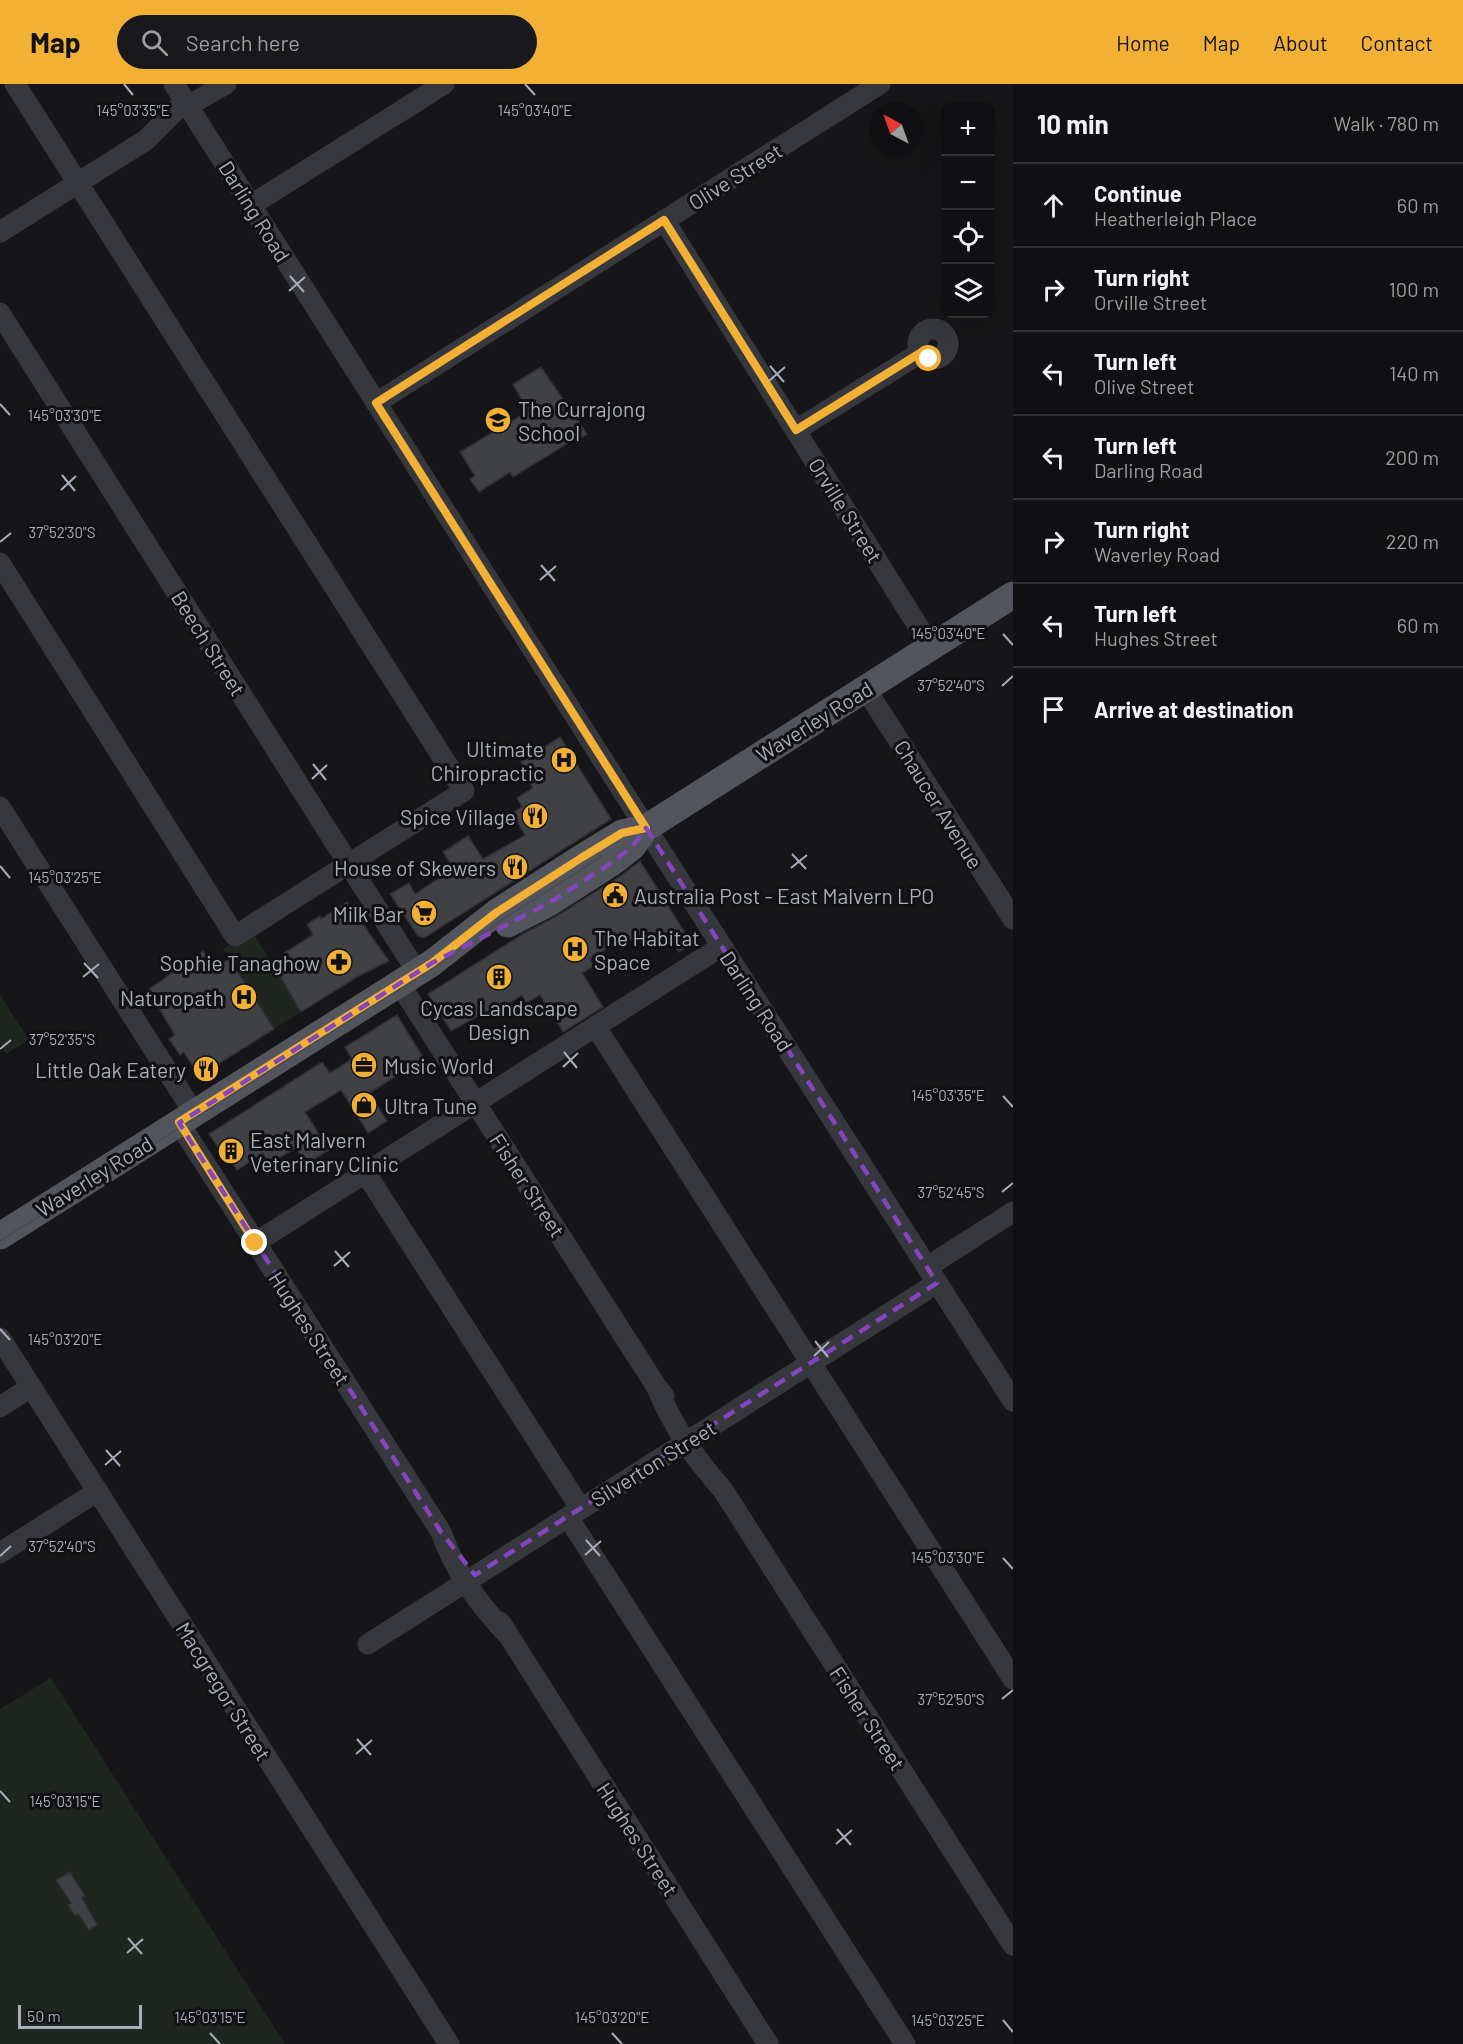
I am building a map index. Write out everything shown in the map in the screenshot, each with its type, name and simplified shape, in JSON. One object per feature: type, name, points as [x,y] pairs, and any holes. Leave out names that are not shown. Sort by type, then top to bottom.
[{"type":"main road","name":"Waverley Road","points":[[0,1236],[416,973],[497,912],[581,858],[622,833],[646,828],[1013,595]]},
{"type":"street","points":[[0,563],[235,936],[464,791],[15,84]]},
{"type":"street","points":[[0,232],[146,140],[186,103],[226,84]]},
{"type":"street","points":[[251,205],[444,84]]},
{"type":"street","name":"Olive Street","points":[[376,403],[880,84]]},
{"type":"street","name":"Darling Road","points":[[186,103],[932,1275],[1006,1373],[1013,1401]]},
{"type":"street","name":"Orville Street","points":[[664,220],[932,647]]},
{"type":"street","name":"Beech Street","points":[[0,313],[416,973]]},
{"type":"street","points":[[796,430],[920,353]]},
{"type":"street","name":"Chaucer Avenue","points":[[866,688],[1013,920]]},
{"type":"street","name":"Hughes Street","points":[[0,807],[186,1118],[255,1243],[441,1532],[454,1544],[470,1578],[768,2044]]},
{"type":"street","points":[[255,1243],[722,946]]},
{"type":"street","name":"Fisher Street","points":[[416,973],[476,1103],[690,1440],[710,1461],[723,1490],[1013,1945]]},
{"type":"street","points":[[596,1027],[1013,1679]]},
{"type":"street","points":[[365,1172],[574,1513],[905,2044]]},
{"type":"street","name":"Silverton Street","points":[[368,1644],[810,1364],[932,1275],[1013,1212]]},
{"type":"street","name":"Macgregor Street","points":[[0,1338],[449,2044]]},
{"type":"street","points":[[0,1407],[31,1387]]},
{"type":"street","points":[[0,1553],[98,1491]]},
{"type":"highlighted area","points":[[646,828],[937,1283],[475,1575],[441,1532],[179,1123],[432,963],[549,903],[632,847]]},
{"type":"shaded area","points":[[252,931],[301,1012],[274,1029],[223,949]]},
{"type":"shaded area","points":[[0,995],[29,1040],[6,1054],[0,1045]]},
{"type":"shaded area","points":[[51,1678],[285,2044],[0,2044],[0,1709]]},
{"type":"building","points":[[541,367],[587,434],[575,442],[573,440],[513,477],[510,472],[479,492],[470,479],[475,476],[460,452],[528,411],[513,384]]},
{"type":"building","points":[[560,737],[611,819],[424,938],[418,936],[390,894],[409,883],[415,894],[444,875],[440,869],[450,863],[443,852],[468,836],[483,859],[525,835],[512,813],[522,807],[517,798],[533,788],[524,773],[527,771],[521,762]]},
{"type":"building","points":[[640,861],[692,944],[679,952],[670,938],[657,946],[647,931],[623,945],[620,940],[590,959],[594,966],[582,973],[603,1007],[563,1032],[540,995],[526,1003],[522,995],[487,1017],[485,1012],[451,1031],[428,994],[523,934],[557,916]]},
{"type":"building","points":[[347,902],[389,961],[357,977],[301,1012],[275,968],[288,960],[284,953],[313,935],[307,924],[320,916],[321,919]]},
{"type":"building","points":[[203,951],[216,971],[229,958],[274,1029],[199,1076],[184,1052],[180,1055],[169,1039],[175,1035],[148,990]]},
{"type":"building","points":[[397,1015],[424,1059],[369,1093],[387,1121],[368,1133],[341,1090],[305,1112],[329,1150],[306,1164],[296,1148],[269,1164],[263,1154],[237,1170],[228,1156],[225,1158],[209,1134],[322,1062],[330,1073],[352,1059],[345,1047]]},
{"type":"building","points":[[70,1872],[85,1896],[82,1898],[97,1925],[89,1930],[78,1914],[75,1916],[68,1905],[71,1903],[56,1880]]},
{"type":"tram line","points":[[0,1241],[435,967],[497,923],[601,857]]},
{"type":"place","name":"The Currajong School","points":[[498,420]]},
{"type":"place","name":"Ultimate Chiropractic","points":[[564,760]]},
{"type":"place","name":"Spice Village","points":[[535,816]]},
{"type":"place","name":"House of Skewers","points":[[515,867]]},
{"type":"place","name":"Australia Post - East Malvern LPO","points":[[615,895]]},
{"type":"place","name":"Milk Bar","points":[[424,913]]},
{"type":"place","name":"The Habitat Space","points":[[575,949]]},
{"type":"place","name":"Sophie Tanaghow","points":[[339,962]]},
{"type":"place","name":"Cycas Landscape Design","points":[[499,977]]},
{"type":"place","name":"Naturopath","points":[[244,997]]},
{"type":"place","name":"Music World","points":[[364,1065]]},
{"type":"place","name":"Little Oak Eatery","points":[[206,1069]]},
{"type":"place","name":"Ultra Tune","points":[[364,1105]]},
{"type":"place","name":"East Malvern Veterinary Clinic","points":[[231,1151]]},
{"type":"route","points":[[255,1243],[179,1122],[432,963],[497,912],[581,858],[622,833],[646,828],[376,403],[664,220],[796,430],[920,353],[929,359]]}]
